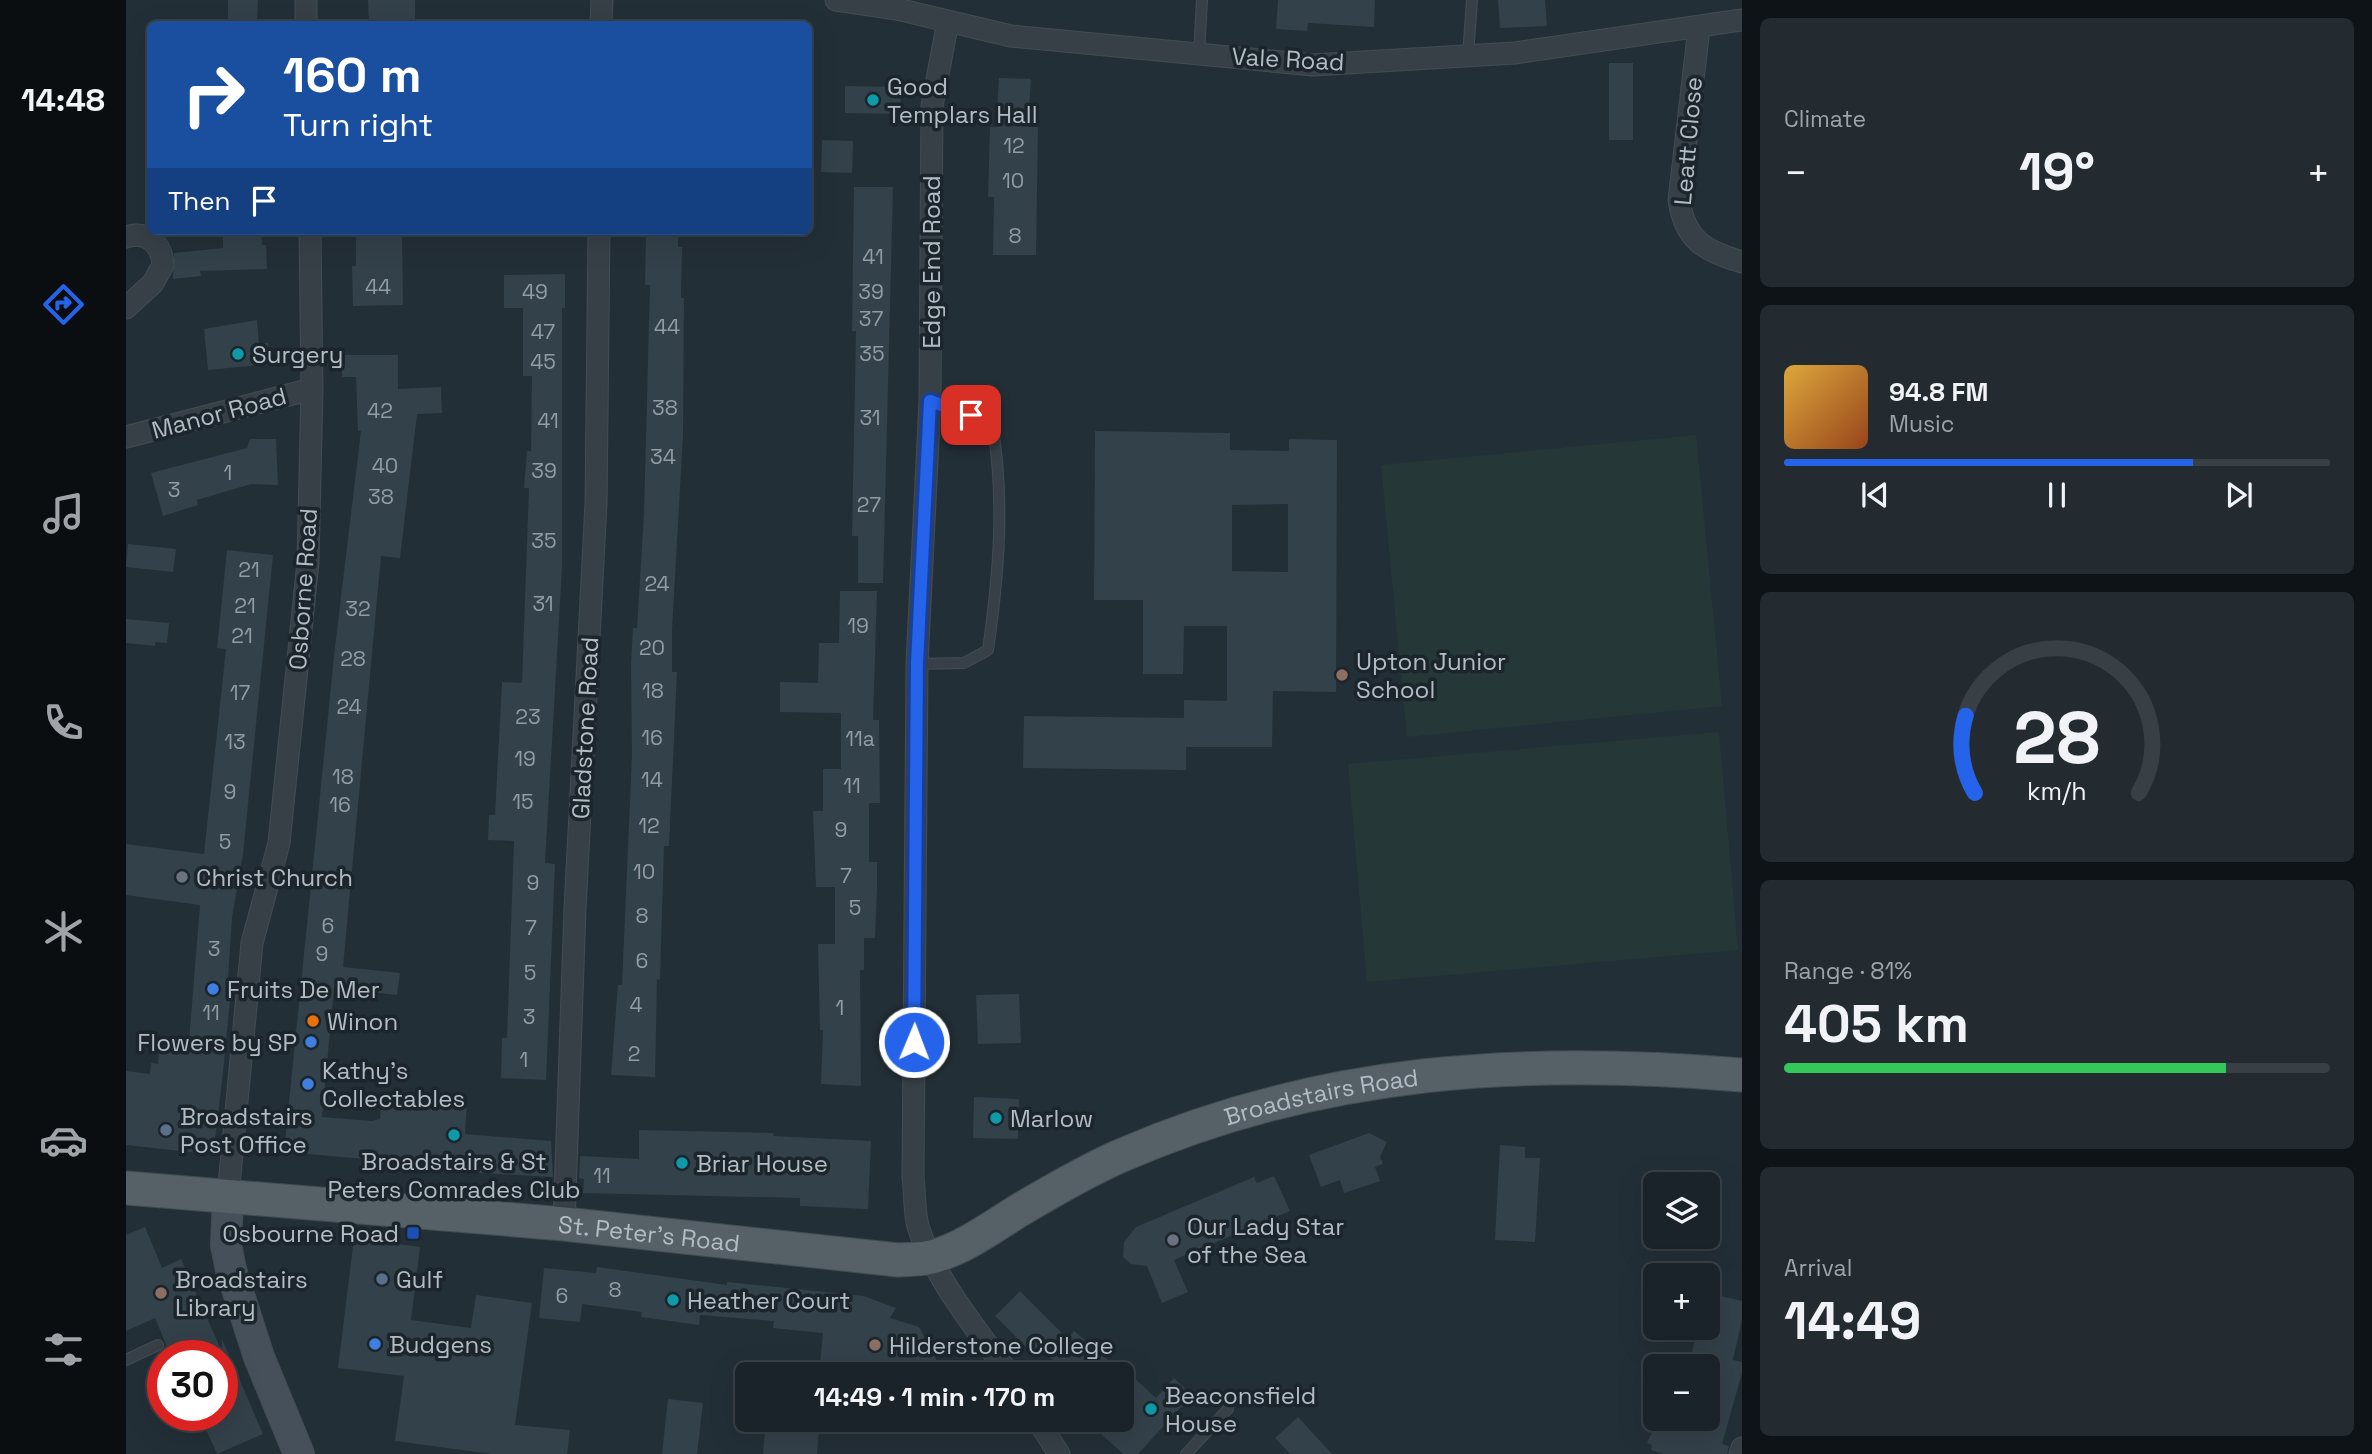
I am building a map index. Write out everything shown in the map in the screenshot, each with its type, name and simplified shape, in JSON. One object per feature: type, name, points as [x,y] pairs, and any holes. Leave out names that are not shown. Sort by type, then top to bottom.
[{"type":"main road","name":"Broadstairs Road","points":[[932,1257],[962,1246],[1118,1157],[1206,1122],[1358,1083],[1453,1072],[1551,1066],[1668,1069],[1742,1075]]},
{"type":"main road","name":"St. Peter's Road","points":[[126,1188],[564,1224],[898,1261],[932,1257]]},
{"type":"main road","points":[[228,1196],[226,1245],[231,1270],[259,1357],[299,1454]]},
{"type":"street","points":[[306,0],[306,21]]},
{"type":"street","points":[[601,21],[602,0]]},
{"type":"street","name":"Vale Road","points":[[836,0],[935,13],[1011,36],[1314,65],[1515,53],[1742,20]]},
{"type":"street","name":"Edge End Road","points":[[932,1257],[918,1226],[913,1177],[917,664],[930,401],[935,13]]},
{"type":"street","name":"Leatt Close","points":[[1699,28],[1679,200],[1683,224],[1697,241],[1715,254],[1742,262]]},
{"type":"street","points":[[126,237],[140,235],[158,244],[163,265],[160,275],[126,308]]},
{"type":"street","name":"Osborne Road","points":[[228,1196],[252,943],[279,843],[308,562],[312,389],[310,235]]},
{"type":"street","name":"Gladstone Road","points":[[564,1224],[575,909],[596,503],[599,235]]},
{"type":"street","name":"Manor Road","points":[[126,437],[312,389]]},
{"type":"street","points":[[932,1257],[957,1301],[1000,1362]]},
{"type":"street","points":[[1044,1432],[1054,1453]]},
{"type":"street","points":[[1740,1454],[1742,1448]]},
{"type":"lane","points":[[1199,54],[1202,0]]},
{"type":"lane","points":[[1468,56],[1472,0]]},
{"type":"lane","points":[[917,664],[964,663],[988,650],[999,573],[1000,468],[992,422],[930,401]]},
{"type":"lane","points":[[126,1360],[147,1350]]},
{"type":"lane","points":[[1186,1454],[1228,1409]]},
{"type":"green space","points":[[1696,435],[1722,706],[1407,737],[1381,465]]},
{"type":"green space","points":[[1719,732],[1738,950],[1367,982],[1348,764]]},
{"type":"building","points":[[228,0],[258,0],[257,21],[228,21]]},
{"type":"building","points":[[368,0],[415,0],[415,21],[369,21]]},
{"type":"building","points":[[1278,0],[1375,0],[1374,27],[1308,23],[1307,31],[1276,29]]},
{"type":"building","points":[[1498,0],[1545,0],[1547,26],[1500,28]]},
{"type":"building","points":[[1609,63],[1633,63],[1633,140],[1609,140]]},
{"type":"building","points":[[999,78],[1031,79],[1028,127],[1038,127],[1036,255],[993,255],[994,197],[988,197],[990,127],[996,127]]},
{"type":"building","name":"Good Templars Hall","points":[[845,86],[901,87],[900,114],[845,113]]},
{"type":"building","points":[[822,140],[853,141],[852,173],[821,172]]},
{"type":"building","points":[[854,187],[893,187],[883,583],[858,583],[858,536],[852,536],[856,331],[852,331]]},
{"type":"building","points":[[223,235],[261,235],[262,245],[266,245],[267,269],[200,271],[201,276],[173,279],[174,253],[223,248]]},
{"type":"building","points":[[356,235],[402,235],[403,305],[353,306],[352,266],[356,266]]},
{"type":"building","points":[[646,235],[678,235],[678,247],[682,247],[681,298],[684,298],[683,435],[672,630],[672,672],[677,672],[669,846],[664,846],[655,1077],[611,1075],[618,985],[622,985],[632,755],[631,665],[633,628],[637,628],[644,514],[650,285],[645,285]]},
{"type":"building","points":[[565,274],[565,308],[562,308],[562,568],[545,863],[555,864],[546,1080],[501,1078],[502,1038],[507,1038],[514,841],[488,840],[489,815],[495,815],[502,682],[522,683],[529,488],[524,488],[527,451],[531,451],[532,376],[523,376],[523,308],[504,308],[504,275]]},
{"type":"building","name":"Surgery","points":[[257,320],[259,344],[268,343],[270,364],[208,370],[204,329]]},
{"type":"building","points":[[342,355],[398,355],[398,389],[441,387],[442,413],[417,414],[400,558],[381,556],[343,967],[400,973],[397,995],[334,988],[322,1117],[372,1121],[380,1119],[381,1104],[427,1108],[428,1099],[467,1101],[465,1134],[551,1141],[553,1177],[423,1170],[424,1159],[365,1156],[365,1159],[284,1152],[335,647],[361,431],[358,431],[356,377],[342,377]]},
{"type":"building","points":[[1095,431],[1230,433],[1230,450],[1289,451],[1289,439],[1337,440],[1336,692],[1273,691],[1272,747],[1186,747],[1186,770],[1023,768],[1024,716],[1184,718],[1184,700],[1227,701],[1227,626],[1184,626],[1183,674],[1143,674],[1143,600],[1094,600]],"holes":[[[1288,504],[1288,572],[1232,571],[1232,505]]]},
{"type":"building","points":[[250,439],[276,439],[278,485],[251,484],[197,500],[198,505],[163,516],[151,473],[247,448]]},
{"type":"building","points":[[128,544],[176,549],[173,572],[126,567]]},
{"type":"building","points":[[227,550],[273,555],[243,854],[232,917],[228,979],[232,980],[222,1082],[214,1147],[207,1154],[126,1145],[126,1071],[150,1074],[151,1063],[158,1064],[159,1051],[188,1054],[200,905],[126,895],[126,844],[204,854],[226,649],[217,648]]},
{"type":"building","points":[[840,591],[877,591],[873,720],[879,720],[880,803],[869,803],[869,862],[877,862],[877,887],[875,938],[864,938],[864,970],[860,970],[861,1086],[821,1084],[823,1030],[820,1030],[818,944],[835,944],[835,887],[816,887],[813,811],[823,811],[823,769],[841,769],[841,713],[780,712],[780,682],[818,683],[819,643],[839,643]]},
{"type":"building","points":[[126,619],[169,623],[167,643],[155,642],[155,646],[126,643]]},
{"type":"building","points":[[1019,994],[1021,1043],[978,1044],[976,995]]},
{"type":"building","name":"Marlow","points":[[974,1097],[1019,1099],[1018,1139],[973,1138]]},
{"type":"building","points":[[639,1130],[774,1133],[773,1136],[871,1141],[868,1209],[800,1206],[800,1198],[583,1193],[584,1179],[579,1178],[580,1156],[639,1159]]},
{"type":"building","points":[[1369,1133],[1387,1142],[1380,1157],[1383,1164],[1375,1167],[1380,1181],[1344,1193],[1340,1180],[1321,1187],[1309,1155]]},
{"type":"building","points":[[1500,1145],[1525,1147],[1525,1158],[1540,1158],[1535,1242],[1495,1240]]},
{"type":"building","name":"Our Lady Star of the Sea","points":[[1274,1176],[1290,1211],[1174,1260],[1188,1292],[1162,1303],[1147,1266],[1131,1264],[1123,1257],[1124,1242],[1136,1227],[1254,1177],[1257,1183]]},
{"type":"building","name":"Broadstairs Library","points":[[145,1227],[162,1268],[181,1259],[217,1340],[164,1340],[155,1318],[126,1331],[126,1235]]},
{"type":"building","points":[[354,1238],[420,1247],[411,1320],[471,1328],[476,1295],[532,1303],[515,1425],[570,1430],[567,1454],[492,1454],[395,1441],[404,1376],[338,1368]]},
{"type":"building","points":[[597,1267],[727,1285],[727,1282],[864,1296],[896,1308],[890,1318],[919,1327],[938,1362],[820,1362],[823,1333],[773,1328],[774,1321],[700,1315],[699,1325],[641,1317],[642,1312],[582,1304],[580,1322],[539,1318],[544,1268],[596,1273]]},
{"type":"building","points":[[1020,1291],[1068,1339],[1074,1331],[1110,1362],[1055,1362],[1038,1347],[1032,1353],[995,1316]]},
{"type":"building","points":[[1720,1296],[1742,1301],[1742,1320],[1733,1360],[1742,1362],[1742,1373],[1722,1444],[1729,1446],[1727,1454],[1664,1454],[1651,1450],[1652,1445],[1647,1443],[1653,1431],[1720,1431],[1720,1354],[1692,1354],[1695,1340],[1720,1340]]},
{"type":"building","name":"Broadstairs Library","points":[[238,1376],[263,1434],[217,1454],[207,1431],[238,1431]]},
{"type":"building","points":[[1134,1378],[1156,1398],[1174,1378],[1192,1395],[1138,1454],[1123,1454],[1099,1432],[1134,1432]]},
{"type":"building","points":[[668,1399],[703,1403],[697,1454],[662,1454]]},
{"type":"building","points":[[1298,1417],[1332,1454],[1290,1454],[1275,1438]]},
{"type":"building","points":[[765,1432],[819,1432],[817,1454],[763,1454]]},
{"type":"place","name":"Good Templars Hall","points":[[873,100]]},
{"type":"place","name":"Surgery","points":[[238,354]]},
{"type":"place","name":"Upton Junior School","points":[[1342,675]]},
{"type":"place","name":"Christ Church","points":[[182,877]]},
{"type":"place","name":"Fruits De Mer","points":[[213,989]]},
{"type":"place","name":"Winon","points":[[313,1021]]},
{"type":"place","name":"Flowers by SP","points":[[311,1042]]},
{"type":"place","name":"Kathy's Collectables","points":[[308,1084]]},
{"type":"place","name":"Marlow","points":[[996,1118]]},
{"type":"place","name":"Broadstairs Post Office","points":[[166,1130]]},
{"type":"place","name":"Broadstairs & St Peters Comrades Club","points":[[454,1135]]},
{"type":"place","name":"Briar House","points":[[682,1163]]},
{"type":"place","name":"Osbourne Road","points":[[413,1233]]},
{"type":"place","name":"Our Lady Star of the Sea","points":[[1173,1240]]},
{"type":"place","name":"Gulf","points":[[382,1279]]},
{"type":"place","name":"Broadstairs Library","points":[[161,1293]]},
{"type":"place","name":"Heather Court","points":[[673,1300]]},
{"type":"place","name":"Budgens","points":[[375,1344]]},
{"type":"place","name":"Hilderstone College","points":[[875,1345]]},
{"type":"place","name":"Beaconsfield House","points":[[1151,1409]]},
{"type":"route","points":[[914,1042],[917,664],[930,401],[971,415]]}]
